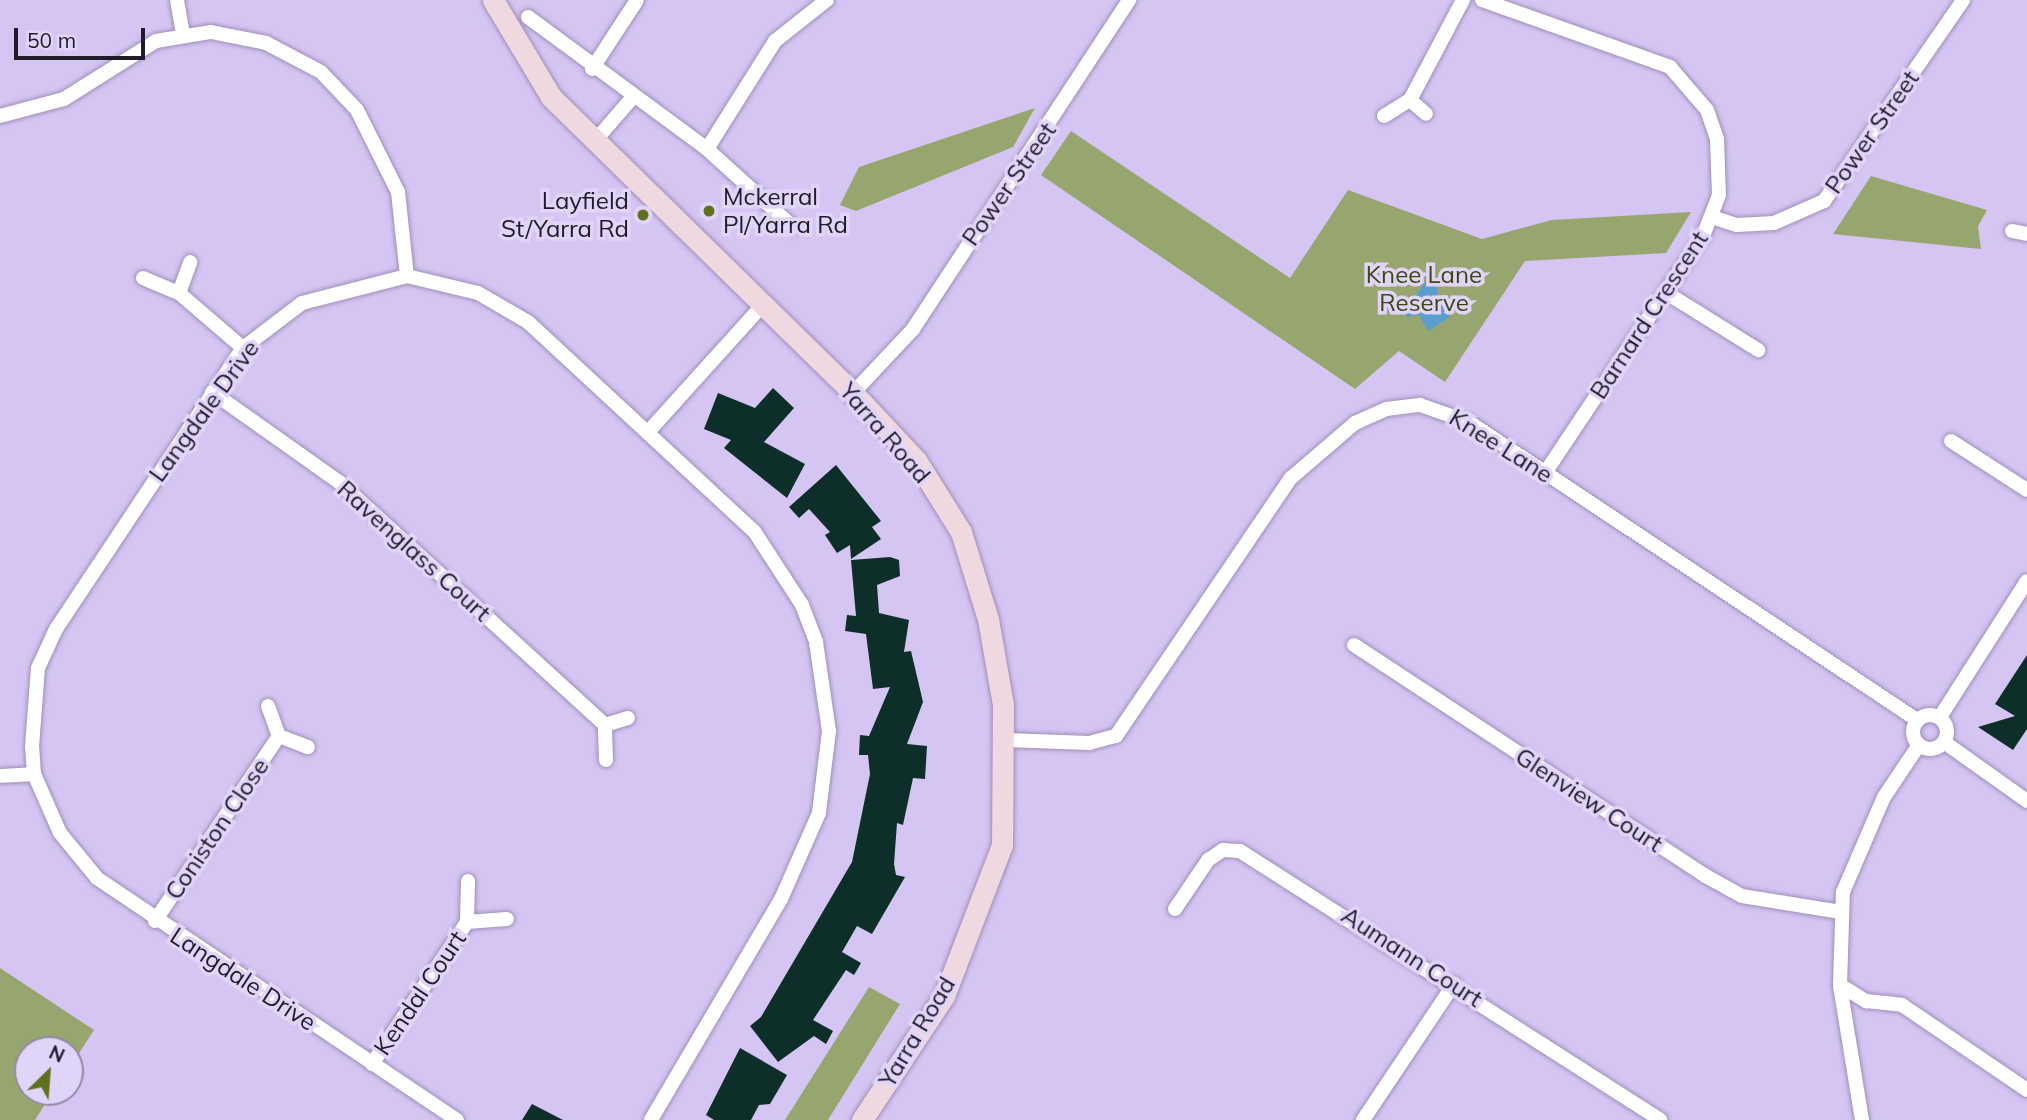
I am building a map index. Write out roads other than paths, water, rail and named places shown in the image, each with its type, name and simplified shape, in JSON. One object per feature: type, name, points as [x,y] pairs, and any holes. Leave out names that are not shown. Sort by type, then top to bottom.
[{"type":"main road","name":"Yarra Road","points":[[493,0],[522,57],[594,142],[853,393],[916,460],[961,532],[988,619],[1007,740],[1002,845],[979,914],[944,996],[862,1120]]},
{"type":"street","points":[[177,0],[183,35]]},
{"type":"street","points":[[592,69],[637,0]]},
{"type":"street","points":[[707,149],[775,41],[827,0]]},
{"type":"street","name":"Power Street","points":[[853,393],[913,329],[1129,0]]},
{"type":"street","points":[[1384,116],[1410,100],[1463,0]]},
{"type":"street","name":"Barnard Crescent","points":[[1482,0],[1528,21],[1647,55],[1691,87],[1717,139],[1721,171],[1712,217],[1545,473]]},
{"type":"street","name":"Power Street","points":[[1712,217],[1737,225],[1774,223],[1824,201],[1963,0]]},
{"type":"street","points":[[528,17],[592,69],[707,149],[793,227]]},
{"type":"street","points":[[0,116],[64,99],[156,41],[211,32],[266,43],[321,72],[356,110],[398,192],[407,276]]},
{"type":"street","points":[[594,142],[632,98]]},
{"type":"street","points":[[1410,100],[1426,114]]},
{"type":"street","points":[[2012,231],[2027,234]]},
{"type":"street","points":[[179,293],[190,262]]},
{"type":"street","name":"Langdale Drive","points":[[457,1120],[155,921],[75,854],[34,774],[31,712],[38,667],[56,629],[243,348],[302,303],[407,276],[456,286],[504,306],[648,432],[754,531],[783,570],[816,642],[829,731],[824,787],[807,845],[651,1120]]},
{"type":"street","points":[[143,278],[179,293],[243,348]]},
{"type":"street","points":[[1665,292],[1758,350]]},
{"type":"street","points":[[648,432],[762,306]]},
{"type":"street","name":"Ravenglass Court","points":[[212,392],[340,482],[605,725]]},
{"type":"street","name":"Knee Lane","points":[[1007,740],[1089,743],[1116,736],[1292,478],[1355,423],[1404,406],[1447,410],[1917,720]]},
{"type":"street","points":[[1951,441],[2027,490]]},
{"type":"street","points":[[1940,717],[2027,580]]},
{"type":"street","name":"Glenview Court","points":[[1354,645],[1704,875],[1742,895],[1841,912]]},
{"type":"street","name":"Coniston Close","points":[[268,706],[279,736],[308,747]]},
{"type":"street","points":[[1940,717],[1917,720],[1913,731],[1919,745],[1929,749],[1944,742]]},
{"type":"street","points":[[1940,717],[1947,726],[1944,742]]},
{"type":"street","points":[[606,760],[605,725],[628,718]]},
{"type":"street","name":"Coniston Close","points":[[155,921],[279,736]]},
{"type":"street","points":[[1944,742],[2027,801]]},
{"type":"street","points":[[1862,1120],[1840,985],[1841,912],[1859,847],[1919,745]]},
{"type":"street","points":[[0,776],[34,774]]},
{"type":"street","name":"Aumann Court","points":[[1175,909],[1208,860],[1223,849],[1240,851],[1454,984],[1660,1120]]},
{"type":"street","name":"Kendal Court","points":[[372,1064],[467,922],[468,881]]},
{"type":"street","name":"Kendal Court","points":[[467,922],[507,919]]},
{"type":"street","points":[[1363,1120],[1454,984]]},
{"type":"street","points":[[1840,985],[1866,1001],[1902,1005],[2027,1090]]},
{"type":"water","points":[[1436,276],[1438,302],[1450,317],[1428,331],[1419,315],[1407,317],[1405,312],[1428,277]]},
{"type":"place","name":"Mckerral Pl/Yarra Rd","points":[[709,211]]},
{"type":"place","name":"Layfield St/Yarra Rd","points":[[643,215]]},
{"type":"park label","name":"Knee Lane Reserve","points":[[1424,289]]}]
